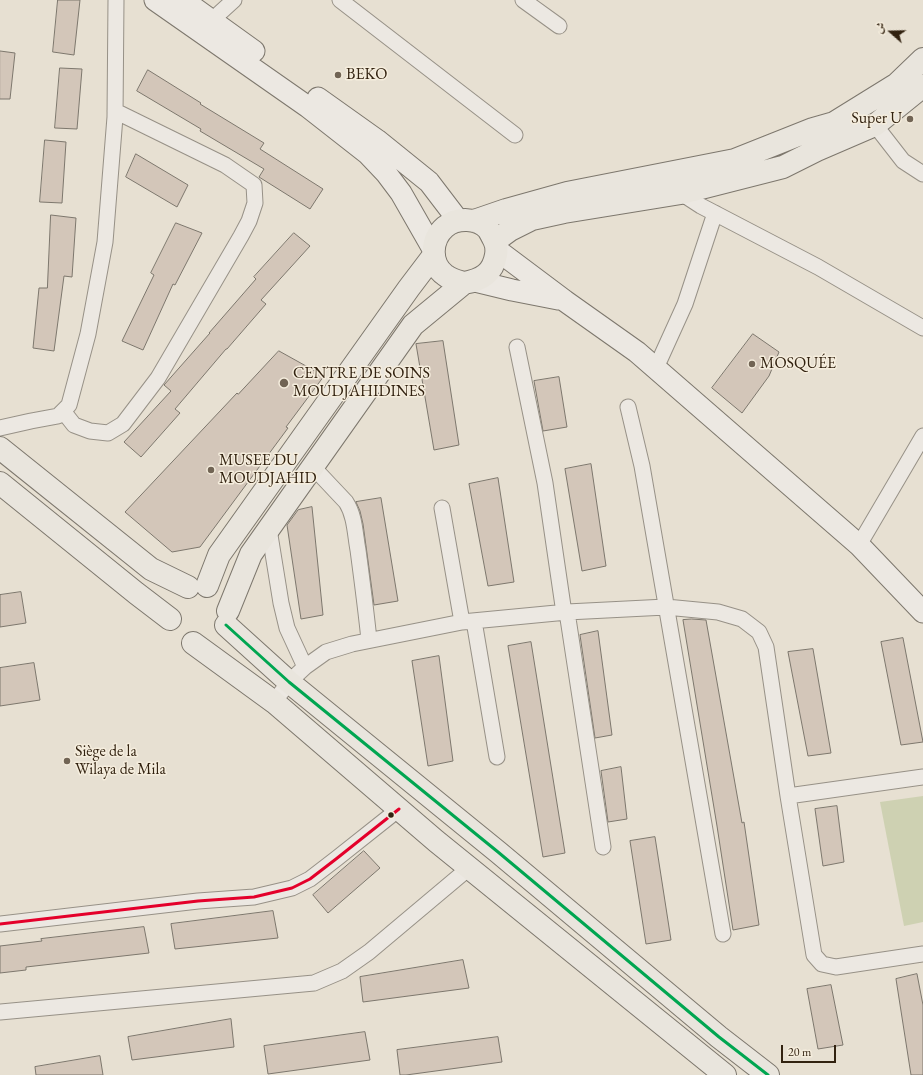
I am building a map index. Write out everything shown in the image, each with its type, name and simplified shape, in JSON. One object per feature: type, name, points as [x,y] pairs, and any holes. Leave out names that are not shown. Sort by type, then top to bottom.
[{"type":"main road","points":[[155,0],[308,107],[368,154],[386,173],[401,193],[434,252],[437,266],[444,275],[454,281],[470,282],[565,301]]},
{"type":"main road","points":[[183,0],[377,140],[429,182],[466,221],[487,228],[496,245],[565,301],[637,352],[859,545],[923,612]]},
{"type":"main road","points":[[923,60],[897,84],[834,123],[813,129],[735,160],[567,193],[446,226],[437,236],[434,252],[197,586],[180,592],[173,600],[170,609],[170,618],[172,627],[177,635],[184,640],[203,644],[213,640],[221,634],[251,554],[413,325],[470,282],[487,274],[494,263],[496,245],[510,230],[532,219],[564,212],[681,193],[783,167],[816,150],[875,125],[923,86]]},
{"type":"main road","points":[[0,448],[151,570],[197,586],[215,589],[226,603],[227,618],[289,682],[498,852],[719,1037],[767,1075]]},
{"type":"main road","points":[[0,483],[136,593],[170,618]]},
{"type":"main road","points":[[193,643],[274,702],[469,868],[725,1075]]},
{"type":"street","points":[[0,428],[58,416],[69,405],[88,334],[105,242],[115,111],[116,0]]},
{"type":"street","points":[[211,21],[234,0]]},
{"type":"street","points":[[340,0],[515,135]]},
{"type":"street","points":[[523,0],[559,26]]},
{"type":"street","points":[[63,411],[74,425],[90,431],[108,433],[123,424],[158,378],[232,253],[249,221],[255,203],[254,185],[225,165],[115,111]]},
{"type":"street","points":[[875,125],[903,161],[923,174]]},
{"type":"street","points":[[681,193],[701,206],[818,266],[923,328]]},
{"type":"street","points":[[656,368],[685,304],[715,213]]},
{"type":"street","points":[[517,347],[545,483],[603,847]]},
{"type":"street","points":[[628,407],[642,466],[723,934]]},
{"type":"street","points":[[859,545],[923,436]]},
{"type":"street","points":[[313,467],[350,508],[353,518],[362,579],[369,640]]},
{"type":"street","points":[[442,508],[497,757]]},
{"type":"street","points":[[269,529],[281,603],[287,628],[305,667]]},
{"type":"street","points":[[274,702],[289,682],[305,667],[326,652],[369,640],[468,621],[666,607],[718,612],[742,619],[759,632],[766,646],[788,796],[814,955],[822,964],[836,966],[923,954]]},
{"type":"street","points":[[788,796],[923,777]]},
{"type":"street","points":[[0,924],[198,901],[254,897],[292,888],[310,879],[399,809]]},
{"type":"street","points":[[0,1012],[314,983],[342,971],[369,952],[469,868]]},
{"type":"green space","points":[[923,796],[923,922],[904,926],[880,802]]},
{"type":"building","points":[[58,0],[80,0],[74,55],[53,52]]},
{"type":"building","points":[[0,51],[15,53],[10,99],[0,99]]},
{"type":"building","points":[[60,68],[82,69],[77,129],[55,128]]},
{"type":"building","points":[[148,70],[264,143],[260,149],[323,189],[310,209],[259,177],[264,169],[137,91]]},
{"type":"building","points":[[45,140],[66,142],[62,203],[40,202]]},
{"type":"building","points":[[136,154],[188,185],[177,207],[126,177]]},
{"type":"building","points":[[51,215],[76,218],[72,277],[64,276],[54,351],[33,348],[39,288],[47,288]]},
{"type":"building","points":[[176,223],[202,233],[175,285],[173,284],[143,350],[122,341],[154,275],[151,273]]},
{"type":"building","points":[[294,233],[310,246],[261,300],[266,304],[175,409],[180,413],[141,457],[124,442],[171,391],[164,385],[256,279],[254,277]]},
{"type":"building","name":"MOSQUÉE","points":[[753,334],[779,352],[769,376],[742,413],[712,388]]},
{"type":"building","points":[[443,341],[459,445],[434,450],[416,344]]},
{"type":"building","name":"MUSEE DU MOUDJAHID","points":[[279,351],[324,376],[286,427],[288,428],[200,547],[172,552],[125,512],[237,393],[238,394]]},
{"type":"building","points":[[559,377],[567,427],[543,431],[534,381]]},
{"type":"building","points":[[591,464],[606,566],[582,571],[565,469]]},
{"type":"building","points":[[498,478],[514,582],[488,586],[469,484]]},
{"type":"building","points":[[381,498],[398,601],[374,605],[363,524],[356,502]]},
{"type":"building","points":[[312,507],[323,615],[301,619],[287,525],[298,510]]},
{"type":"building","points":[[21,592],[26,623],[0,627],[0,595]]},
{"type":"building","points":[[683,620],[706,620],[742,823],[744,822],[759,925],[733,930]]},
{"type":"building","points":[[598,631],[612,735],[595,738],[580,635]]},
{"type":"building","points":[[903,638],[923,742],[901,745],[881,642]]},
{"type":"building","points":[[531,642],[565,853],[543,857],[508,646]]},
{"type":"building","points":[[813,649],[831,753],[808,756],[788,652]]},
{"type":"building","points":[[439,656],[453,761],[428,766],[412,661]]},
{"type":"building","points":[[34,663],[40,700],[0,706],[0,668]]},
{"type":"building","points":[[621,767],[627,819],[608,822],[601,771]]},
{"type":"building","points":[[837,806],[844,862],[823,866],[815,809]]},
{"type":"building","points":[[655,837],[671,940],[646,944],[630,841]]},
{"type":"building","points":[[364,851],[380,868],[328,913],[313,895]]},
{"type":"building","points":[[273,911],[278,938],[175,949],[171,924]]},
{"type":"building","points":[[144,927],[149,953],[26,967],[26,970],[0,973],[0,946],[42,941],[41,939]]},
{"type":"building","points":[[463,960],[469,988],[363,1002],[360,977]]},
{"type":"building","points":[[917,974],[923,1005],[923,1075],[911,1075],[896,979]]},
{"type":"building","points":[[831,985],[843,1045],[818,1049],[807,989]]},
{"type":"building","points":[[231,1019],[234,1047],[132,1060],[128,1037]]},
{"type":"building","points":[[365,1032],[370,1060],[268,1074],[264,1046]]},
{"type":"building","points":[[498,1037],[502,1062],[400,1075],[397,1050]]},
{"type":"building","points":[[100,1056],[103,1075],[36,1075],[35,1067]]},
{"type":"transit line","points":[[226,625],[289,682],[498,852],[719,1037],[768,1075]]},
{"type":"transit line","points":[[0,924],[198,901],[254,897],[292,888],[310,879],[399,809]]},
{"type":"place","name":"BEKO","points":[[338,75]]},
{"type":"place","name":"Super U","points":[[910,119]]},
{"type":"place","name":"MOSQUÉE","points":[[752,364]]},
{"type":"place","name":"CENTRE DE SOINS MOUDJAHIDINES","points":[[284,383]]},
{"type":"place","name":"MUSEE DU MOUDJAHID","points":[[211,470]]},
{"type":"place","name":"Siège de la Wilaya de Mila","points":[[67,761]]}]
